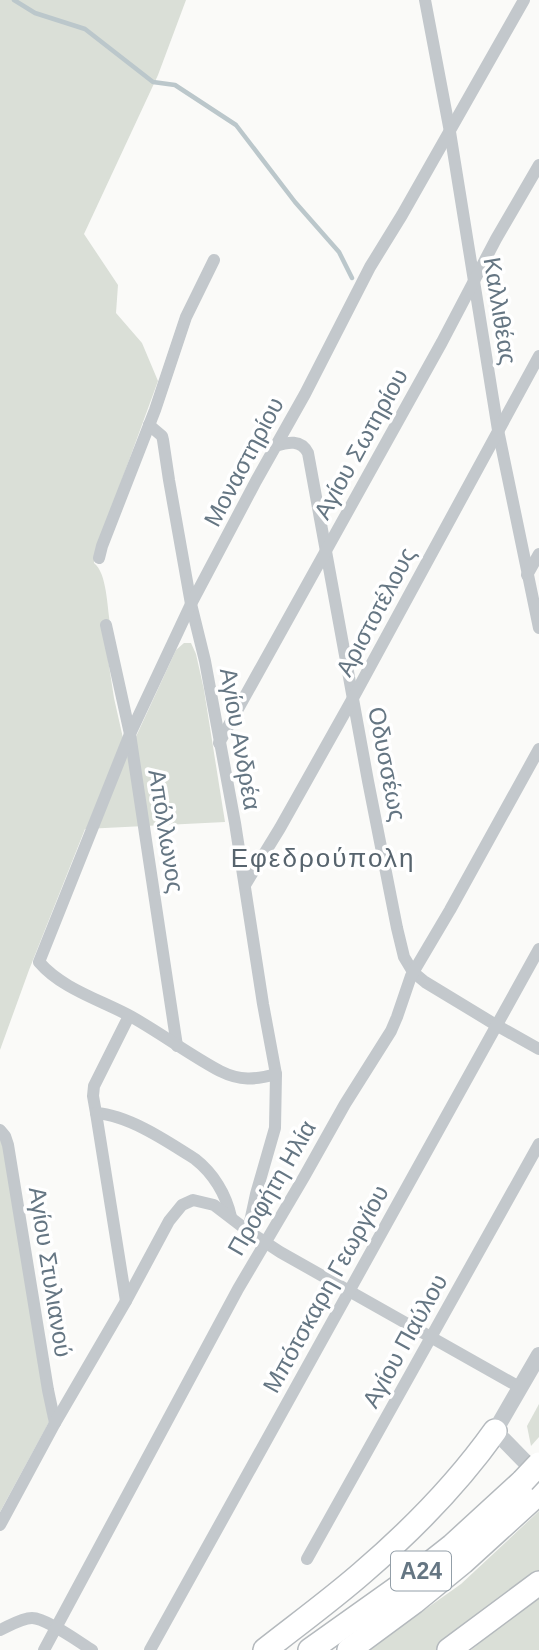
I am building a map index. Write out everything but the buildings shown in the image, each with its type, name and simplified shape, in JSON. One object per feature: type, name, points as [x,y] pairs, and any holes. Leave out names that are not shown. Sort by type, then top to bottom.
[{"type":"highway","points":[[265,1650],[381,1556],[440,1497],[495,1431]]},
{"type":"highway","name":"Α24","points":[[349,1650],[453,1570],[534,1486],[539,1464]]},
{"type":"highway","name":"Α24","points":[[310,1650],[534,1486]]},
{"type":"highway","points":[[449,1650],[539,1583]]},
{"type":"street","name":"Καλλιθέας","points":[[425,0],[450,132],[498,430],[539,628]]},
{"type":"street","name":"Μοναστηρίου","points":[[129,1016],[62,981],[39,962],[130,734],[191,604],[305,394],[370,267],[524,0]]},
{"type":"street","name":"Αγίου Σωτηρίου","points":[[219,743],[539,165]]},
{"type":"street","points":[[99,558],[187,317],[214,260]]},
{"type":"street","name":"Αριστοτέλους","points":[[245,885],[353,698],[539,356]]},
{"type":"street","name":"Αγίου Ανδρέα","points":[[149,425],[163,440],[191,604],[205,661],[245,885],[276,1074],[275,1128],[248,1231]]},
{"type":"street","name":"Οδυσσέως","points":[[275,446],[293,443],[301,444],[306,449],[397,928],[404,957],[413,972]]},
{"type":"street","points":[[527,576],[539,554]]},
{"type":"street","name":"Απόλλωνος","points":[[106,625],[130,734],[177,1046]]},
{"type":"street","name":"Προφήτη Ηλία","points":[[44,1650],[232,1301],[345,1104],[391,1031],[413,972],[539,749]]},
{"type":"street","name":"Μπότσκαρη Γεωργίου","points":[[150,1650],[539,949]]},
{"type":"street","points":[[413,972],[496,1026],[539,1049]]},
{"type":"street","points":[[126,1301],[93,1096],[94,1086],[129,1016],[205,1063],[235,1077],[251,1080],[276,1074]]},
{"type":"street","points":[[96,1113],[119,1118],[140,1127],[195,1159],[223,1193],[231,1218]]},
{"type":"street","name":"Αγίου Στυλιανού","points":[[0,1130],[8,1145],[55,1423]]},
{"type":"street","name":"Αγίου Παύλου","points":[[307,1559],[539,1144]]},
{"type":"street","points":[[0,1525],[172,1217],[189,1201],[214,1205],[265,1243],[521,1388]]},
{"type":"street","points":[[534,1486],[495,1431],[539,1355]]},
{"type":"street","points":[[0,1630],[32,1618],[56,1628],[92,1650]]},
{"type":"shaded area","points":[[0,0],[186,0],[158,75],[84,234],[118,285],[116,313],[142,343],[158,381],[94,556],[94,563],[102,574],[106,591],[110,623],[103,627],[114,698],[127,756],[176,650],[184,643],[191,643],[204,690],[225,822],[85,829],[0,1050]]},
{"type":"shaded area","points":[[0,1138],[3,1139],[49,1422],[0,1512]]},
{"type":"shaded area","points":[[539,1404],[539,1437],[531,1446],[527,1426]]},
{"type":"shaded area","points":[[539,1511],[539,1572],[452,1641],[436,1650],[368,1650],[461,1584]]},
{"type":"shaded area","points":[[539,1595],[539,1650],[471,1650]]},
{"type":"waterway","points":[[14,0],[35,13],[85,29],[153,82],[175,85],[236,125],[295,202],[339,252],[352,278]]},
{"type":"district","name":"Εφεδρούπολη","points":[[323,858]]}]
